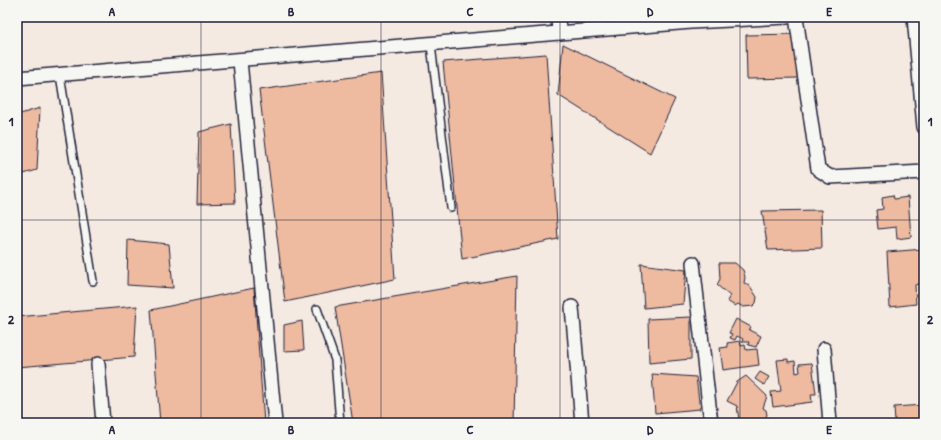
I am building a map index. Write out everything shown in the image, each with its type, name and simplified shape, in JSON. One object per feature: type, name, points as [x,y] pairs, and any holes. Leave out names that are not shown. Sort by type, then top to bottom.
[{"type":"street","points":[[558,17],[559,33]]},
{"type":"street","points":[[17,78],[240,61],[690,20],[787,17]]},
{"type":"street","points":[[796,17],[818,170],[830,177],[924,172]]},
{"type":"street","points":[[914,17],[924,127]]},
{"type":"street","points":[[240,61],[275,423]]},
{"type":"street","points":[[694,262],[711,423]]},
{"type":"street","points":[[572,307],[582,423]]},
{"type":"street","points":[[824,349],[830,423]]},
{"type":"street","points":[[98,364],[103,423]]},
{"type":"lane","points":[[431,44],[451,208]]},
{"type":"lane","points":[[60,75],[93,281]]},
{"type":"lane","points":[[317,309],[335,360],[340,423]]},
{"type":"building","points":[[797,34],[798,78],[747,79],[746,35]]},
{"type":"building","points":[[563,44],[675,99],[650,153],[558,95]]},
{"type":"building","points":[[546,54],[558,239],[462,259],[443,62]]},
{"type":"building","points":[[381,73],[395,279],[285,302],[259,90]]},
{"type":"building","points":[[40,108],[37,170],[17,176],[17,115]]},
{"type":"building","points":[[231,124],[235,203],[197,204],[199,132]]},
{"type":"building","points":[[893,195],[894,199],[908,197],[911,237],[897,239],[896,227],[878,229],[876,210],[883,209],[882,197]]},
{"type":"building","points":[[821,210],[822,248],[768,250],[762,211]]},
{"type":"building","points":[[128,240],[169,244],[173,288],[127,285]]},
{"type":"building","points":[[924,249],[924,282],[915,285],[916,304],[890,307],[887,252]]},
{"type":"building","points":[[719,263],[735,263],[743,270],[745,277],[744,283],[750,286],[757,297],[756,303],[753,306],[743,307],[738,304],[735,306],[727,301],[730,296],[717,285],[720,279]]},
{"type":"building","points":[[641,264],[686,270],[683,304],[644,308]]},
{"type":"building","points":[[517,276],[514,423],[353,423],[335,307]]},
{"type":"building","points":[[254,288],[264,423],[160,423],[151,310]]},
{"type":"building","points":[[137,306],[134,357],[17,367],[17,317]]},
{"type":"building","points":[[691,317],[691,359],[649,363],[648,319]]},
{"type":"building","points":[[736,319],[751,327],[749,330],[761,336],[756,347],[748,345],[749,342],[742,342],[743,339],[737,336],[735,340],[730,338],[732,334],[729,333]]},
{"type":"building","points":[[302,321],[304,350],[284,351],[284,325]]},
{"type":"building","points":[[740,341],[741,346],[745,345],[746,350],[757,349],[759,365],[723,370],[720,348],[728,347],[727,343]]},
{"type":"building","points":[[788,359],[788,362],[795,361],[796,373],[800,372],[799,364],[812,363],[816,394],[811,394],[812,402],[773,407],[771,392],[781,391],[777,360]]},
{"type":"building","points":[[760,372],[769,377],[764,385],[755,379]]},
{"type":"building","points":[[652,374],[696,377],[700,409],[655,413]]},
{"type":"building","points":[[746,376],[767,396],[763,408],[766,410],[767,415],[763,422],[744,423],[743,420],[739,420],[737,406],[727,401],[737,382]]},
{"type":"building","points":[[924,405],[924,423],[895,423],[894,407]]},
{"type":"building","points":[[657,418],[697,420],[698,423],[657,423]]}]
